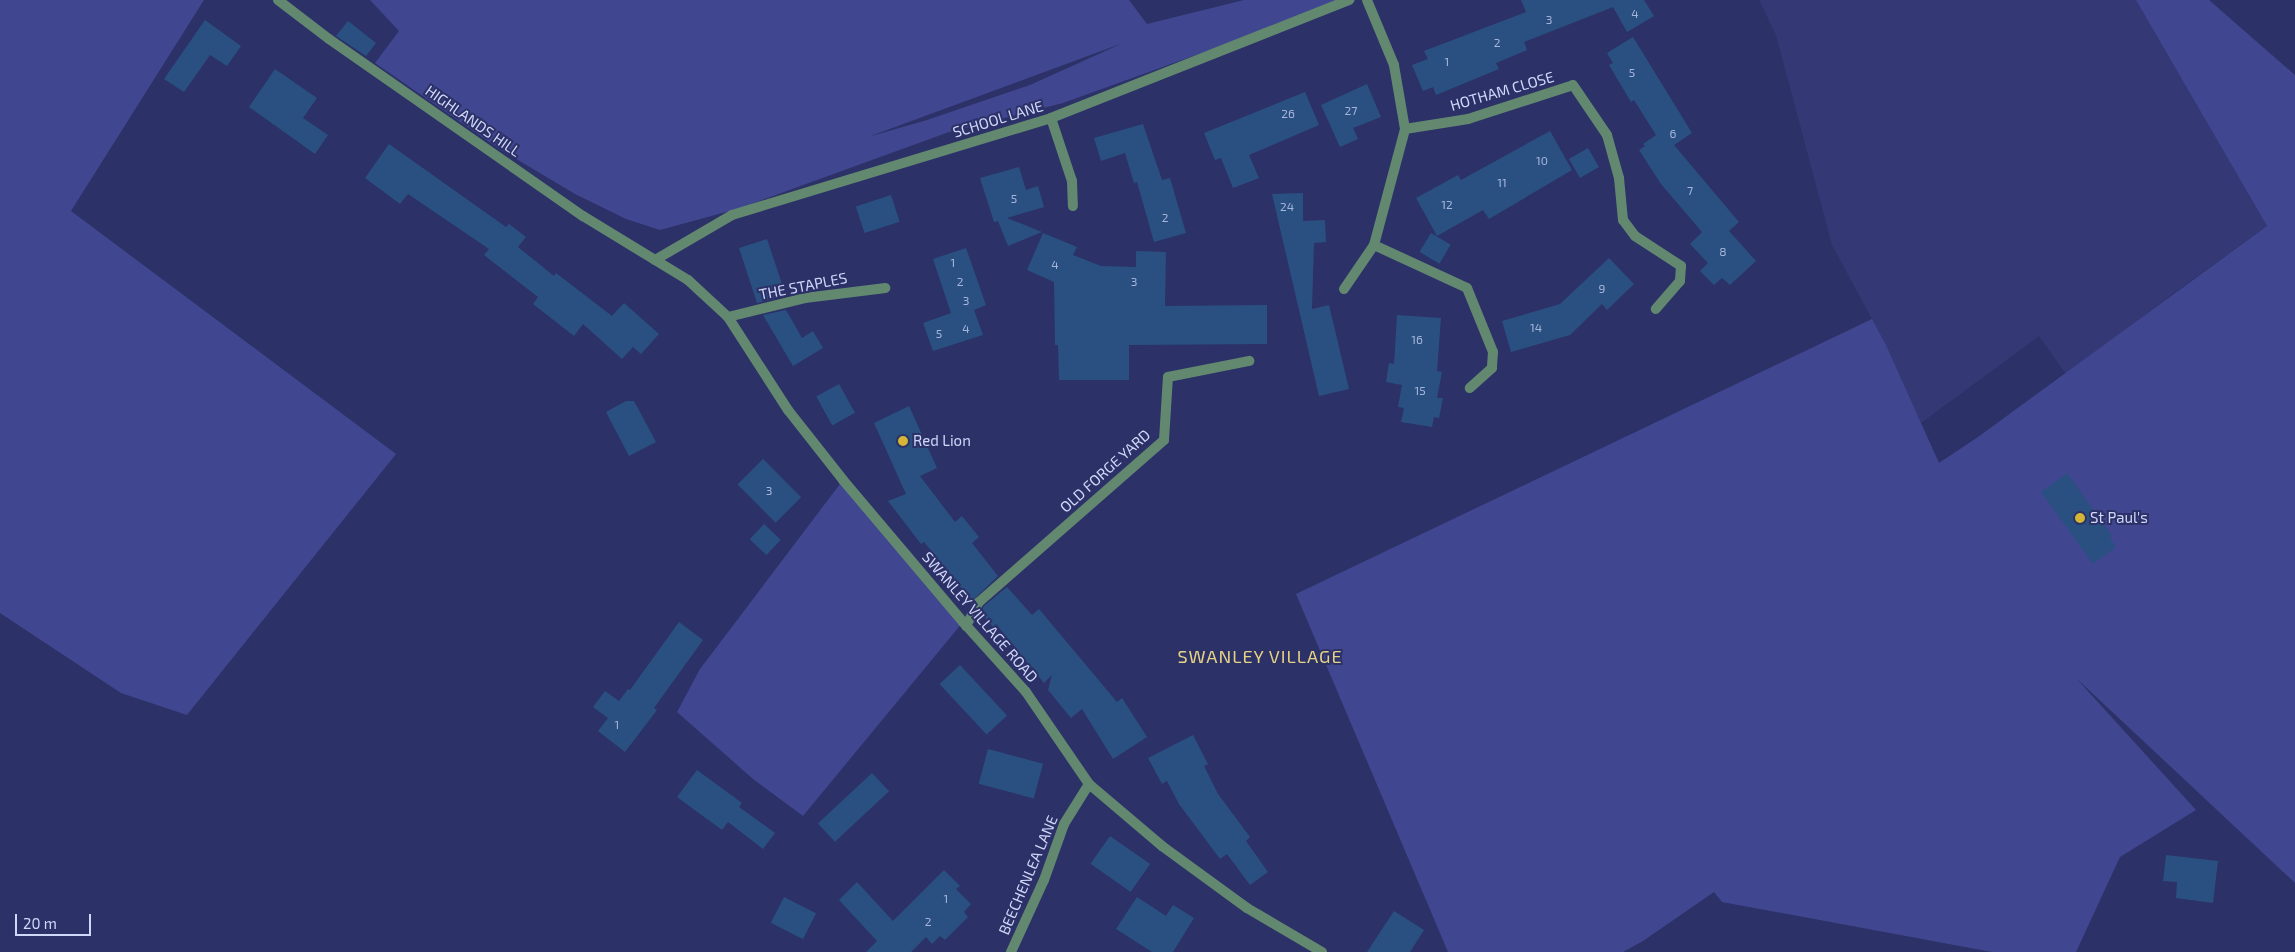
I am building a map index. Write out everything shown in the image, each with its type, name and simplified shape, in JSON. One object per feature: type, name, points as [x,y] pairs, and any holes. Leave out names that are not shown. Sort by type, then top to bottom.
[{"type":"street","name":"HIGHLANDS HILL","points":[[278,0],[329,40],[575,210],[654,260]]},
{"type":"street","name":"SCHOOL LANE","points":[[654,260],[732,216],[1051,118],[1349,0]]},
{"type":"street","points":[[1344,289],[1374,244],[1405,129],[1394,65],[1367,0]]},
{"type":"street","name":"HOTHAM CLOSE","points":[[1405,129],[1468,119],[1573,85],[1607,134],[1620,178],[1623,220],[1635,236],[1681,266],[1680,281],[1656,309]]},
{"type":"street","points":[[1051,118],[1072,181],[1073,206]]},
{"type":"street","points":[[1374,244],[1467,288],[1493,352],[1492,368],[1470,388]]},
{"type":"street","name":"SWANLEY VILLAGE ROAD","points":[[654,260],[688,280],[728,317],[788,410],[843,480],[966,626],[1026,692],[1089,784],[1162,846],[1247,908],[1322,952]]},
{"type":"street","name":"THE STAPLES","points":[[728,317],[805,298],[885,288]]},
{"type":"street","name":"OLD FORGE YARD","points":[[966,626],[979,602],[1164,440],[1168,377],[1249,361]]},
{"type":"street","name":"BEECHENLEA LANE","points":[[1011,952],[1044,880],[1064,824],[1089,784]]},
{"type":"shaded area","points":[[0,0],[204,0],[71,211],[396,454],[187,715],[121,693],[0,613]]},
{"type":"shaded area","points":[[370,0],[1129,0],[1147,24],[1244,0],[1348,0],[1063,103],[949,132],[737,209],[660,230],[626,219],[575,194],[498,148],[375,63],[399,31]],"holes":[[[1123,43],[1030,85],[927,120],[868,137]]]},
{"type":"shaded area","points":[[1759,0],[2136,0],[2267,226],[2066,374],[2039,336],[1921,423],[1886,345],[1832,245],[1776,35]]},
{"type":"shaded area","points":[[2136,0],[2209,0],[2295,75],[2295,883],[2076,678],[2196,810],[2120,857],[2076,952],[1992,952],[1722,902],[1714,892],[1643,941],[1623,952],[1448,952],[1296,594],[1872,319],[1886,345],[1939,463],[1978,437],[2267,226]]},
{"type":"shaded area","points":[[843,480],[963,622],[803,816],[753,779],[677,712],[700,669]]},
{"type":"building","points":[[1521,0],[1644,0],[1654,16],[1627,32],[1613,7],[1524,42],[1527,50],[1496,63],[1499,69],[1436,95],[1433,87],[1423,91],[1412,65],[1428,59],[1424,51],[1526,12]]},
{"type":"building","points":[[205,20],[241,46],[227,66],[210,55],[184,92],[164,79]]},
{"type":"building","points":[[348,21],[376,43],[366,56],[336,36]]},
{"type":"building","points":[[1633,37],[1692,133],[1674,145],[1739,222],[1729,231],[1756,261],[1730,285],[1722,278],[1714,285],[1700,271],[1708,263],[1690,244],[1702,232],[1661,184],[1639,150],[1645,146],[1643,144],[1656,135],[1634,100],[1631,102],[1609,65],[1613,63],[1607,53]]},
{"type":"building","points":[[275,69],[317,98],[303,118],[328,135],[315,154],[249,107]]},
{"type":"building","points":[[1367,84],[1381,117],[1353,128],[1358,139],[1340,147],[1321,105]]},
{"type":"building","points":[[1305,92],[1319,125],[1249,155],[1259,178],[1233,188],[1221,158],[1215,160],[1204,133]]},
{"type":"building","points":[[1143,124],[1162,180],[1170,178],[1186,233],[1154,242],[1137,182],[1134,183],[1125,153],[1101,161],[1094,138]]},
{"type":"building","points":[[1550,131],[1572,170],[1489,219],[1483,210],[1437,236],[1416,198],[1458,175],[1461,180]]},
{"type":"building","points":[[389,144],[506,227],[509,224],[526,237],[518,247],[554,276],[556,273],[612,316],[624,303],[659,334],[641,354],[633,347],[622,359],[583,324],[574,336],[533,304],[538,297],[484,255],[489,249],[408,194],[400,204],[365,178]]},
{"type":"building","points":[[1588,148],[1599,167],[1580,178],[1569,159]]},
{"type":"building","points":[[1019,167],[1026,190],[1038,186],[1044,207],[1007,218],[1042,232],[1008,246],[998,221],[994,222],[980,178]]},
{"type":"building","points":[[1303,193],[1303,221],[1325,220],[1326,242],[1314,243],[1312,309],[1329,305],[1349,389],[1319,396],[1272,194]]},
{"type":"building","points":[[891,195],[900,222],[864,233],[856,206]]},
{"type":"building","points":[[1043,233],[1077,247],[1073,255],[1101,266],[1136,267],[1136,251],[1166,252],[1165,306],[1267,305],[1267,344],[1129,345],[1129,380],[1059,380],[1058,345],[1055,345],[1054,282],[1027,270]]},
{"type":"building","points":[[1431,233],[1451,245],[1439,264],[1420,252]]},
{"type":"building","points":[[767,239],[785,293],[777,296],[778,298],[757,303],[739,248]]},
{"type":"building","points":[[966,248],[986,305],[974,310],[983,335],[933,351],[923,323],[951,313],[933,259]]},
{"type":"building","points":[[1609,258],[1634,284],[1607,310],[1602,304],[1570,335],[1511,352],[1502,321],[1560,304]]},
{"type":"building","points":[[786,310],[802,338],[813,331],[823,348],[793,366],[763,315]]},
{"type":"building","points":[[1397,315],[1441,318],[1437,371],[1442,372],[1437,398],[1443,398],[1439,418],[1434,417],[1432,427],[1401,422],[1404,408],[1398,407],[1402,385],[1386,382],[1389,363],[1394,364]]},
{"type":"building","points":[[839,384],[855,413],[832,425],[816,397]]},
{"type":"building","points":[[626,401],[634,401],[656,442],[629,456],[606,412]]},
{"type":"building","points":[[909,406],[937,468],[920,476],[955,522],[962,516],[979,537],[972,543],[998,576],[972,601],[924,542],[921,544],[888,501],[906,494],[874,423]]},
{"type":"building","points":[[763,459],[801,497],[776,523],[738,484]]},
{"type":"building","name":"St Paul's","points":[[2067,473],[2112,536],[2110,538],[2116,547],[2093,564],[2041,492]]},
{"type":"building","points":[[764,524],[781,540],[766,555],[750,539]]},
{"type":"building","points":[[1007,587],[1032,615],[1039,609],[1117,702],[1122,698],[1147,737],[1113,759],[1082,709],[1071,718],[1048,690],[1052,675],[1044,683],[996,624],[993,627],[981,613],[984,606]]},
{"type":"building","points":[[679,622],[703,640],[654,708],[657,710],[625,752],[598,731],[608,718],[593,707],[605,691],[619,701],[628,689],[630,690]]},
{"type":"building","points":[[960,665],[1007,715],[987,735],[940,684]]},
{"type":"building","points":[[1193,735],[1208,764],[1204,766],[1218,794],[1250,837],[1246,841],[1268,872],[1250,885],[1227,854],[1220,859],[1179,804],[1167,781],[1162,784],[1148,758]]},
{"type":"building","points":[[988,749],[1043,764],[1034,799],[979,784]]},
{"type":"building","points":[[697,770],[742,803],[739,807],[775,833],[763,849],[728,822],[722,830],[677,797]]},
{"type":"building","points":[[872,773],[889,791],[835,842],[818,823]]},
{"type":"building","points":[[1110,836],[1150,864],[1131,892],[1090,864]]},
{"type":"building","points":[[2166,855],[2218,861],[2213,903],[2176,898],[2177,882],[2163,881]]},
{"type":"building","points":[[944,870],[960,886],[956,889],[971,904],[964,912],[968,917],[945,940],[940,936],[932,944],[926,937],[911,952],[866,952],[877,941],[839,900],[857,882],[893,921]]},
{"type":"building","points":[[784,897],[816,913],[803,939],[771,923]]},
{"type":"building","points":[[1137,897],[1166,916],[1173,905],[1194,918],[1173,952],[1152,952],[1116,929]]},
{"type":"building","points":[[1394,911],[1424,930],[1410,952],[1367,952]]},
{"type":"place","name":"Red Lion","points":[[903,441]]},
{"type":"place","name":"St Paul's","points":[[2080,518]]},
{"type":"district","name":"SWANLEY VILLAGE","points":[[1260,656]]}]
